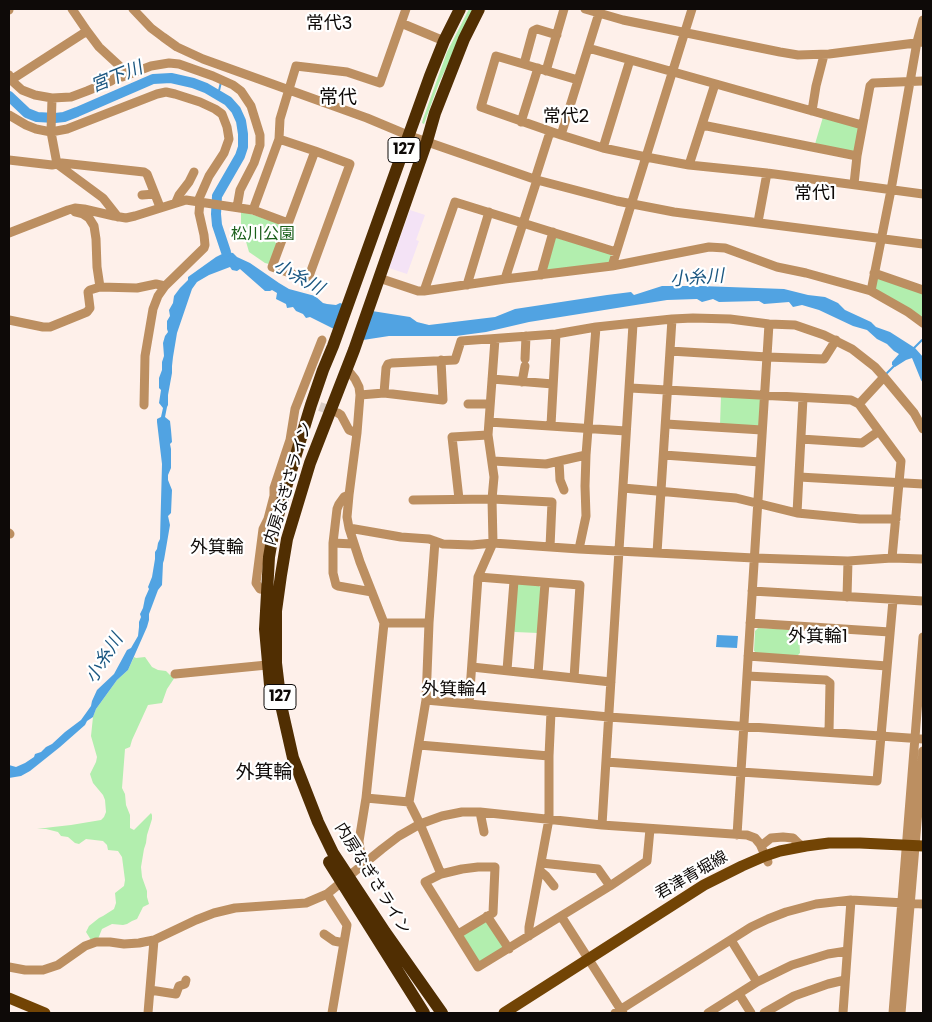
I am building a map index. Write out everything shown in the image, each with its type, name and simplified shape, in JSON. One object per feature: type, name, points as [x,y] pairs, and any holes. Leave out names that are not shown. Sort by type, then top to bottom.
[{"type":"highway","name":"内房なぎさライン","points":[[442,1013],[345,879],[310,827],[283,752],[273,708],[267,665],[265,628],[269,557],[290,455],[333,346],[444,41],[460,9]]},
{"type":"highway","name":"内房なぎさライン","points":[[424,1013],[345,879],[305,792],[293,758],[281,705],[276,663],[276,612],[280,575],[287,539],[310,463],[354,350],[435,113],[464,39],[479,9]]},
{"type":"main road","name":"君津青堀線","points":[[504,1013],[729,880],[765,855],[804,846],[829,843],[860,843],[915,849]]},
{"type":"main road","name":"君津青堀線","points":[[765,855],[783,857],[829,850],[915,849]]},
{"type":"main road","name":"君津青堀線","points":[[516,1013],[591,962]]},
{"type":"main road","points":[[9,998],[45,1013]]},
{"type":"street","points":[[72,9],[99,47],[125,71],[111,81],[88,91],[71,97],[52,99],[22,90],[10,78],[87,31]]},
{"type":"street","points":[[133,9],[151,28],[177,47],[203,59],[368,118],[410,136],[578,192],[674,212],[923,244]]},
{"type":"street","points":[[253,210],[279,138],[280,120],[296,66],[347,72],[380,83],[406,9]]},
{"type":"street","points":[[521,122],[556,35],[564,9]]},
{"type":"street","points":[[585,9],[623,20],[789,54],[824,55],[920,42]]},
{"type":"street","points":[[612,266],[692,9]]},
{"type":"street","points":[[561,135],[599,13]]},
{"type":"street","points":[[871,292],[923,20]]},
{"type":"street","points":[[401,23],[444,41]]},
{"type":"street","points":[[524,64],[535,30],[556,35]]},
{"type":"street","points":[[588,48],[862,125]]},
{"type":"street","points":[[812,111],[824,55]]},
{"type":"street","points":[[578,80],[496,56],[481,107],[550,132],[603,148],[646,157],[689,165],[767,173],[923,194]]},
{"type":"street","points":[[603,148],[630,60]]},
{"type":"street","points":[[122,77],[151,66],[179,64],[233,85],[241,92],[252,106],[260,134],[260,145],[254,163],[240,190],[235,207]]},
{"type":"street","points":[[854,184],[862,125],[870,86],[873,83],[923,81]]},
{"type":"street","points":[[689,165],[715,84]]},
{"type":"street","points":[[9,115],[36,129],[51,131],[67,129],[156,94],[166,92],[200,102],[222,114],[229,139],[224,153],[209,176],[201,201],[199,213],[205,245],[165,286],[158,296],[153,309],[144,356],[144,405]]},
{"type":"street","points":[[52,99],[51,131],[58,164],[90,193],[103,198],[118,217]]},
{"type":"street","points":[[702,125],[857,156]]},
{"type":"street","points":[[505,279],[550,132]]},
{"type":"street","points":[[279,138],[315,151],[350,164],[308,279],[272,267],[315,151]]},
{"type":"street","points":[[9,160],[52,165],[62,163],[144,172],[147,174],[160,207]]},
{"type":"street","points":[[176,202],[194,172]]},
{"type":"street","points":[[758,222],[767,173]]},
{"type":"street","points":[[142,195],[155,194]]},
{"type":"street","points":[[9,234],[75,208],[126,218],[186,200],[253,210],[288,223]]},
{"type":"street","points":[[424,291],[455,202],[616,252]]},
{"type":"street","points":[[68,210],[83,214],[92,221],[96,239],[100,288]]},
{"type":"street","points":[[467,285],[488,212]]},
{"type":"street","points":[[541,275],[553,232]]},
{"type":"street","points":[[379,278],[418,291],[424,291],[612,266],[709,246],[725,248],[777,267],[806,273],[871,292],[908,312],[923,323]]},
{"type":"street","points":[[874,273],[923,290]]},
{"type":"street","points":[[9,320],[50,327],[87,312],[90,308],[88,292],[90,290],[100,288],[137,288],[156,284],[165,286]]},
{"type":"street","points":[[657,553],[672,319]]},
{"type":"street","points":[[384,393],[388,364],[455,360],[461,341],[556,334],[596,327],[672,319],[730,319],[795,326],[824,335],[852,349],[884,378],[914,413],[923,429]]},
{"type":"street","points":[[602,825],[633,324]]},
{"type":"street","points":[[737,834],[769,324]]},
{"type":"street","points":[[579,549],[586,516],[586,455],[596,327]]},
{"type":"street","points":[[550,425],[556,334]]},
{"type":"street","points":[[522,382],[526,336]]},
{"type":"street","points":[[469,704],[478,577],[493,543],[492,498],[494,477],[488,435],[495,339]]},
{"type":"street","points":[[290,455],[290,440],[295,409],[303,401],[322,340]]},
{"type":"street","points":[[670,351],[824,360],[836,340]]},
{"type":"street","points":[[360,395],[384,393],[442,400],[441,360]]},
{"type":"street","points":[[347,369],[355,379],[360,395],[347,517],[353,544],[384,623],[366,798],[359,841],[362,865]]},
{"type":"street","points":[[859,404],[884,378]]},
{"type":"street","points":[[492,379],[553,384]]},
{"type":"street","points":[[630,388],[851,400],[859,404],[901,461],[892,558]]},
{"type":"street","points":[[797,513],[803,398]]},
{"type":"street","points":[[468,404],[490,404]]},
{"type":"street","points":[[338,413],[342,415],[349,430],[357,433]]},
{"type":"street","points":[[489,422],[626,431]]},
{"type":"street","points":[[666,424],[762,430]]},
{"type":"street","points":[[801,439],[862,443],[879,431]]},
{"type":"street","points":[[459,499],[452,437],[488,435]]},
{"type":"street","points":[[664,454],[760,462]]},
{"type":"street","points":[[492,461],[546,464],[586,455]]},
{"type":"street","points":[[559,461],[560,480],[564,490]]},
{"type":"street","points":[[799,477],[923,484]]},
{"type":"street","points":[[623,488],[736,498],[797,513],[860,519],[896,519]]},
{"type":"street","points":[[349,495],[344,497],[337,509],[333,543],[333,573],[336,585],[372,592]]},
{"type":"street","points":[[413,500],[492,498],[552,502],[550,547]]},
{"type":"street","points":[[349,528],[401,537],[429,539],[443,544],[472,545],[493,543],[754,558],[848,561],[892,558],[923,559]]},
{"type":"street","points":[[435,541],[426,700],[409,802],[440,874]]},
{"type":"street","points":[[333,543],[353,544]]},
{"type":"street","points":[[847,597],[848,561]]},
{"type":"street","points":[[478,577],[580,586],[574,678]]},
{"type":"street","points":[[508,670],[514,581]]},
{"type":"street","points":[[538,674],[544,583]]},
{"type":"street","points":[[752,591],[923,602]]},
{"type":"street","points":[[606,762],[876,781],[893,600]]},
{"type":"street","points":[[384,623],[429,623]]},
{"type":"street","points":[[750,623],[890,632]]},
{"type":"street","points":[[915,849],[923,637]]},
{"type":"street","points":[[748,656],[887,666]]},
{"type":"street","points":[[176,674],[267,665]]},
{"type":"street","points":[[472,667],[611,682]]},
{"type":"street","points":[[747,676],[826,680],[830,682],[829,732]]},
{"type":"street","points":[[426,700],[609,717],[919,738]]},
{"type":"street","points":[[529,936],[548,819],[551,712]]},
{"type":"street","points":[[418,745],[549,756]]},
{"type":"street","points":[[893,1013],[906,903],[915,849],[923,753]]},
{"type":"street","points":[[366,798],[409,802]]},
{"type":"street","points":[[9,967],[24,970],[43,970],[58,965],[85,946],[96,942],[139,944],[154,940],[214,913],[234,908],[306,903],[327,894],[399,836],[420,824],[442,816],[462,812],[480,812],[650,829],[747,835],[754,838],[765,855]]},
{"type":"street","points":[[480,812],[484,832]]},
{"type":"street","points":[[458,934],[493,913],[495,867],[462,869],[440,874],[425,882],[478,968],[647,861],[650,829]]},
{"type":"street","points":[[540,867],[598,870],[610,886]]},
{"type":"street","points":[[540,867],[554,886]]},
{"type":"street","points":[[327,894],[346,925],[332,1013]]},
{"type":"street","points":[[561,916],[591,962],[619,1012],[768,918],[816,904],[851,900],[923,904]]},
{"type":"street","points":[[843,1013],[851,900]]},
{"type":"street","points":[[901,1013],[906,903]]},
{"type":"street","points":[[488,916],[509,949]]},
{"type":"street","points":[[324,934],[334,941],[344,943]]},
{"type":"street","points":[[148,1013],[154,940]]},
{"type":"street","points":[[731,940],[757,982]]},
{"type":"street","points":[[708,1013],[774,973],[799,962],[847,951]]},
{"type":"street","points":[[150,990],[176,994],[180,986],[185,984],[186,980]]},
{"type":"street","points":[[764,1013],[794,996],[845,980]]},
{"type":"street","points":[[739,994],[751,1013]]},
{"type":"shaded area","points":[[410,210],[425,215],[416,240],[419,241],[407,274],[389,268]]},
{"type":"green space","points":[[469,9],[474,9],[439,83],[424,124],[422,123],[423,119],[447,52]]},
{"type":"green space","points":[[823,117],[859,128],[853,152],[815,144]]},
{"type":"green space","name":"松川公園","points":[[241,211],[282,224],[283,227],[269,264],[249,252],[241,224]]},
{"type":"green space","points":[[554,237],[612,254],[609,263],[545,271]]},
{"type":"green space","points":[[876,277],[923,292],[923,321],[875,291]]},
{"type":"green space","points":[[721,395],[762,398],[760,424],[758,427],[720,425]]},
{"type":"green space","points":[[518,583],[539,586],[541,588],[538,633],[513,631],[516,586]]},
{"type":"green space","points":[[758,628],[797,630],[799,633],[800,653],[797,656],[758,654],[754,651],[755,631]]},
{"type":"green space","points":[[134,657],[145,657],[152,667],[166,671],[175,677],[167,689],[162,703],[148,705],[130,747],[125,749],[122,788],[130,815],[130,828],[134,830],[151,813],[152,815],[141,867],[149,904],[143,907],[137,919],[123,925],[112,924],[102,929],[98,939],[91,940],[86,932],[89,926],[114,909],[116,903],[115,893],[124,886],[122,857],[118,851],[108,850],[107,845],[103,841],[86,839],[79,844],[68,837],[61,836],[58,832],[37,829],[101,820],[104,817],[106,812],[105,800],[93,783],[90,774],[97,757],[91,736],[93,717],[96,709],[117,680],[128,670]]},
{"type":"green space","points":[[487,919],[505,947],[479,962],[464,935]]},
{"type":"water","points":[[221,240],[226,245],[227,252],[233,253],[250,263],[289,289],[315,296],[323,303],[343,304],[334,329],[310,317],[306,318],[293,307],[287,308],[286,304],[276,299],[277,293],[272,290],[265,291],[240,269],[237,271],[232,270],[230,267],[197,282],[192,289],[177,333],[173,357],[165,417],[170,421],[172,442],[170,444],[171,468],[168,475],[172,490],[171,513],[168,516],[170,525],[163,563],[162,585],[158,590],[149,614],[147,627],[128,670],[117,680],[96,709],[93,717],[30,771],[21,776],[9,778],[9,765],[16,767],[25,763],[81,720],[91,706],[97,690],[114,674],[127,650],[131,648],[138,636],[140,614],[149,589],[155,552],[160,539],[162,464],[157,419],[161,417],[163,408],[159,403],[161,390],[159,388],[159,378],[164,356],[163,343],[168,332],[169,310],[174,296],[188,280],[188,277],[224,253]]},
{"type":"water","points":[[662,286],[784,289],[825,297],[838,303],[845,310],[871,322],[876,327],[890,332],[915,348],[923,357],[923,383],[912,358],[895,367],[892,365],[892,362],[899,354],[867,330],[853,326],[819,310],[802,305],[793,307],[789,302],[764,304],[759,301],[719,302],[713,299],[702,302],[697,299],[667,300],[529,322],[486,332],[456,336],[389,336],[363,340],[372,311],[410,317],[417,322],[429,325],[495,317],[515,309],[607,295],[631,292],[634,295]]},
{"type":"water","points":[[717,635],[738,636],[737,648],[716,647]]},
{"type":"waterway","name":"宮下川","points":[[9,96],[27,113],[37,117],[55,118],[77,112],[153,79],[171,78],[206,88],[228,101],[236,110],[241,121],[243,147],[240,156],[217,196],[217,225],[226,252]]},
{"type":"waterway","points":[[218,95],[221,82]]},
{"type":"waterway","points":[[913,349],[922,340]]},
{"type":"waterway","points":[[887,373],[894,366]]},
{"type":"tunnel","points":[[307,402],[335,412]]},
{"type":"district","name":"常代3","points":[[329,24]]},
{"type":"district","name":"常代","points":[[338,98]]},
{"type":"district","name":"常代2","points":[[566,117]]},
{"type":"district","name":"常代1","points":[[815,194]]},
{"type":"district","name":"外箕輪","points":[[217,548]]},
{"type":"district","name":"外箕輪1","points":[[818,637]]},
{"type":"district","name":"外箕輪4","points":[[454,690]]},
{"type":"district","name":"外箕輪","points":[[264,773]]},
{"type":"water label","name":"小糸川","points":[[298,278]]},
{"type":"water label","name":"小糸川","points":[[697,279]]},
{"type":"water label","name":"小糸川","points":[[105,659]]}]
